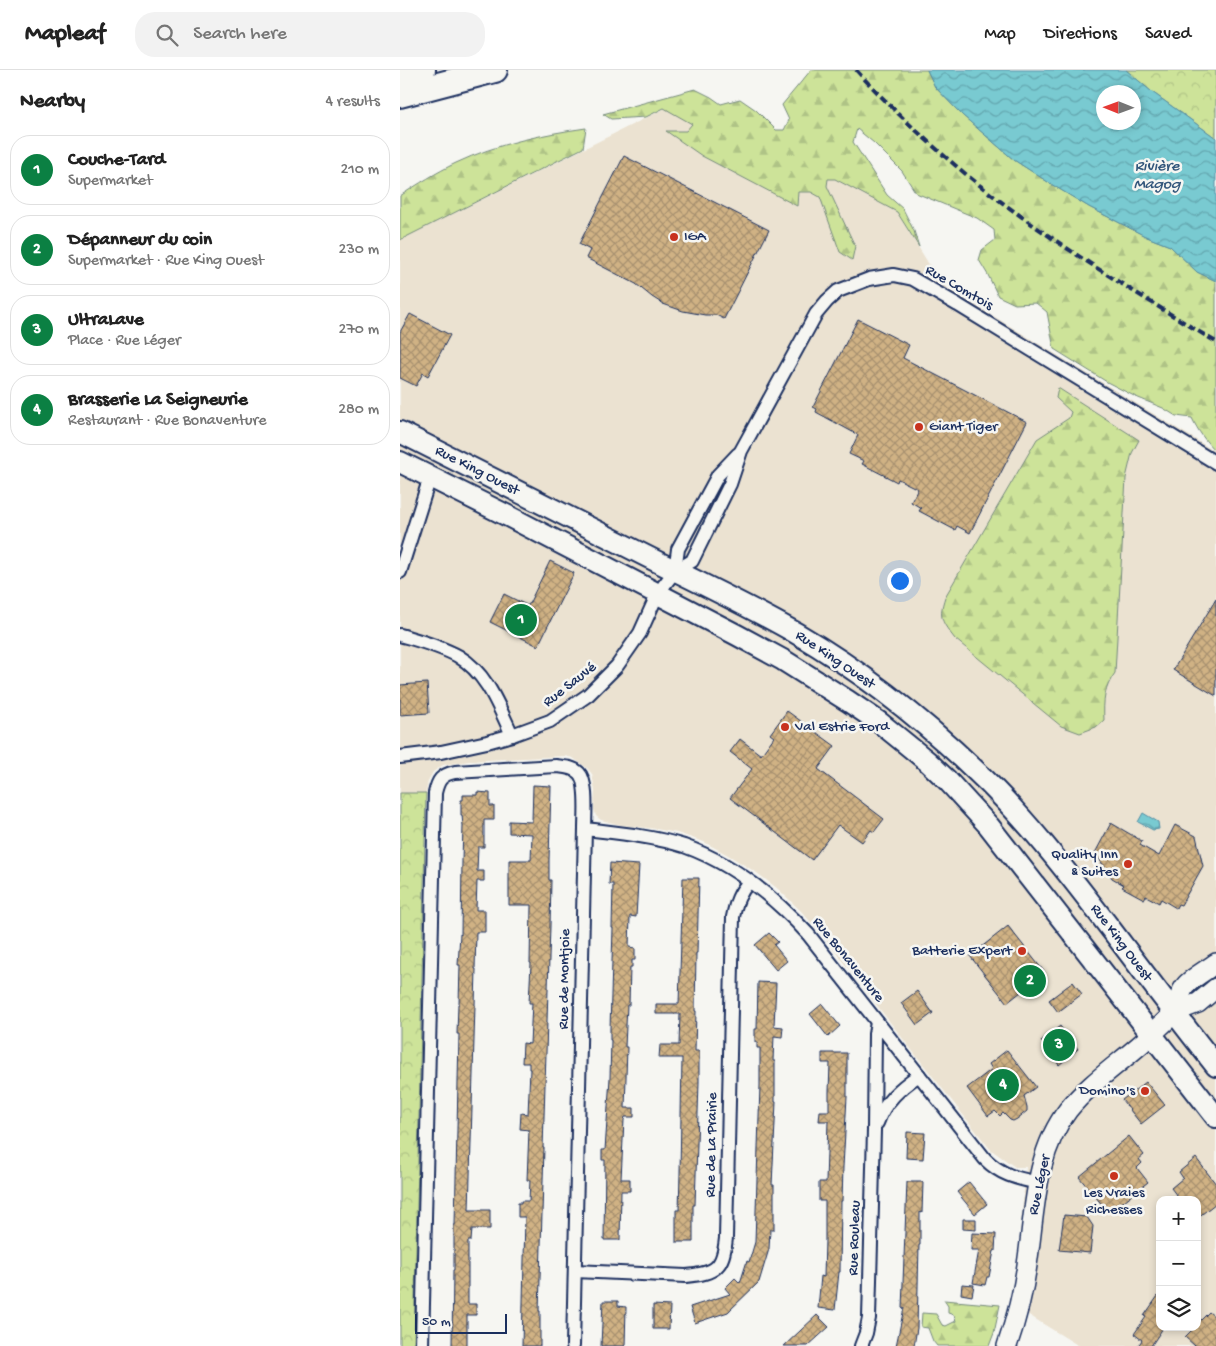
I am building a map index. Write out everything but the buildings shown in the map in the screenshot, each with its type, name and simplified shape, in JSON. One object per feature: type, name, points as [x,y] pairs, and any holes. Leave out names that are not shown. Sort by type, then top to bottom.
[{"type":"highway","points":[[400,76],[423,70]]},
{"type":"highway","points":[[400,95],[495,70]]},
{"type":"main road","name":"Rue King Ouest","points":[[400,432],[762,615],[825,652],[930,729],[998,792],[1072,877],[1216,1066]]},
{"type":"main road","name":"Rue King Ouest","points":[[400,462],[760,647],[815,679],[879,722],[927,761],[966,800],[1216,1117]]},
{"type":"street","name":"Rue Comtois","points":[[658,593],[675,571],[692,561],[730,484],[741,451],[816,314],[827,300],[838,291],[869,279],[894,275],[913,279],[1216,463]]},
{"type":"street","name":"Rue Comtois","points":[[675,571],[678,549],[718,475],[741,451]]},
{"type":"street","points":[[400,572],[430,478]]},
{"type":"street","name":"Rue Sauvé","points":[[400,757],[470,746],[512,735],[550,721],[588,694],[617,666],[640,633],[658,593]]},
{"type":"street","points":[[400,636],[446,650],[472,666],[487,686],[512,735]]},
{"type":"street","name":"Rue de Montjoie","points":[[422,1346],[434,793],[436,784],[440,778],[455,772],[556,766],[574,769],[580,774],[585,788],[573,1346]]},
{"type":"street","name":"Rue Bonaventure","points":[[585,829],[683,846],[706,855],[749,882],[791,915],[808,934],[991,1165],[1006,1174],[1038,1182]]},
{"type":"street","name":"Rue de La Prairie","points":[[575,1271],[700,1275],[712,1271],[720,1264],[725,1253],[733,917],[735,905],[741,891],[749,882]]},
{"type":"street","points":[[1174,1012],[1185,986],[1216,963]]},
{"type":"street","points":[[1174,1012],[1198,1003],[1216,988]]},
{"type":"street","name":"Rue Léger","points":[[1007,1346],[1022,1294],[1038,1182],[1048,1147],[1066,1112],[1088,1088],[1135,1051],[1174,1012]]},
{"type":"street","name":"Rue Rouleau","points":[[861,1346],[870,1318],[875,1034],[877,1022]]},
{"type":"street","name":"Rue Rouleau","points":[[874,1130],[879,1117],[890,1099],[919,1075]]},
{"type":"shaded area","points":[[686,98],[897,212],[941,284],[1216,452],[1216,1346],[1079,1346],[1009,1303],[1018,1257],[1026,1167],[1015,1167],[990,1149],[823,936],[778,889],[757,873],[704,842],[677,833],[621,825],[601,820],[596,816],[594,809],[595,791],[592,774],[573,758],[565,756],[470,761],[443,765],[433,772],[428,781],[426,793],[400,793],[400,240]]},
{"type":"green space","points":[[811,70],[927,70],[935,87],[962,115],[1014,160],[1089,207],[1147,237],[1170,246],[1197,272],[1216,281],[1216,452],[1202,436],[1192,418],[1176,416],[1163,408],[1136,397],[1107,382],[1054,349],[1047,312],[1036,303],[1015,304],[998,296],[979,260],[982,250],[995,240],[994,230],[977,218],[916,193],[902,171],[857,129],[853,142],[887,195],[903,209],[914,231],[919,247],[897,212],[835,179],[828,179],[827,186],[855,246],[852,260],[840,252],[820,197],[811,192],[798,192],[797,206],[702,156],[666,131],[686,131],[692,124],[664,108],[646,117],[611,119],[603,114],[695,89],[721,104],[740,99],[756,110],[776,130],[784,130],[789,120],[782,105]]},
{"type":"green space","points":[[1126,70],[1216,70],[1216,138],[1152,92]]},
{"type":"green space","points":[[586,128],[583,148],[400,240],[400,196],[428,178],[487,150],[553,133]]},
{"type":"green space","points":[[1058,388],[1139,440],[1132,453],[1126,478],[1115,673],[1108,684],[1105,695],[1104,720],[1096,727],[1080,733],[1061,726],[955,639],[942,620],[945,597],[1037,439],[1069,418],[1071,412],[1056,398]]},
{"type":"green space","points":[[400,793],[426,793],[414,1346],[400,1346]]},
{"type":"green space","points":[[944,1300],[1000,1305],[989,1346],[937,1346],[928,1328],[921,1327],[922,1313],[936,1314],[942,1325],[946,1326],[956,1321],[954,1315],[948,1313],[948,1306]]},
{"type":"water","name":"Rivière Magog","points":[[927,70],[1126,70],[1152,92],[1216,138],[1216,281],[1197,272],[1170,246],[1147,237],[1089,207],[1014,160],[962,115],[935,87]]},
{"type":"water","points":[[1143,813],[1158,822],[1159,829],[1153,830],[1138,822]]},
{"type":"railway","points":[[856,70],[933,146],[996,198],[1091,264],[1216,342]]},
{"type":"place","name":"IGA","points":[[674,237]]},
{"type":"place","name":"Giant Tiger","points":[[919,427]]},
{"type":"place","name":"Couche-Tard","points":[[521,620]]},
{"type":"place","name":"Val Estrie Ford","points":[[785,727]]},
{"type":"place","name":"Quality Inn & Suites","points":[[1128,864]]},
{"type":"place","name":"Batterie Expert","points":[[1022,951]]},
{"type":"place","name":"Dépanneur du coin","points":[[1030,981]]},
{"type":"place","name":"UltraLave","points":[[1059,1045]]},
{"type":"place","name":"Brasserie La Seigneurie","points":[[1003,1085]]},
{"type":"place","name":"Domino's","points":[[1145,1091]]},
{"type":"place","name":"Les Vraies Richesses","points":[[1114,1176]]}]
